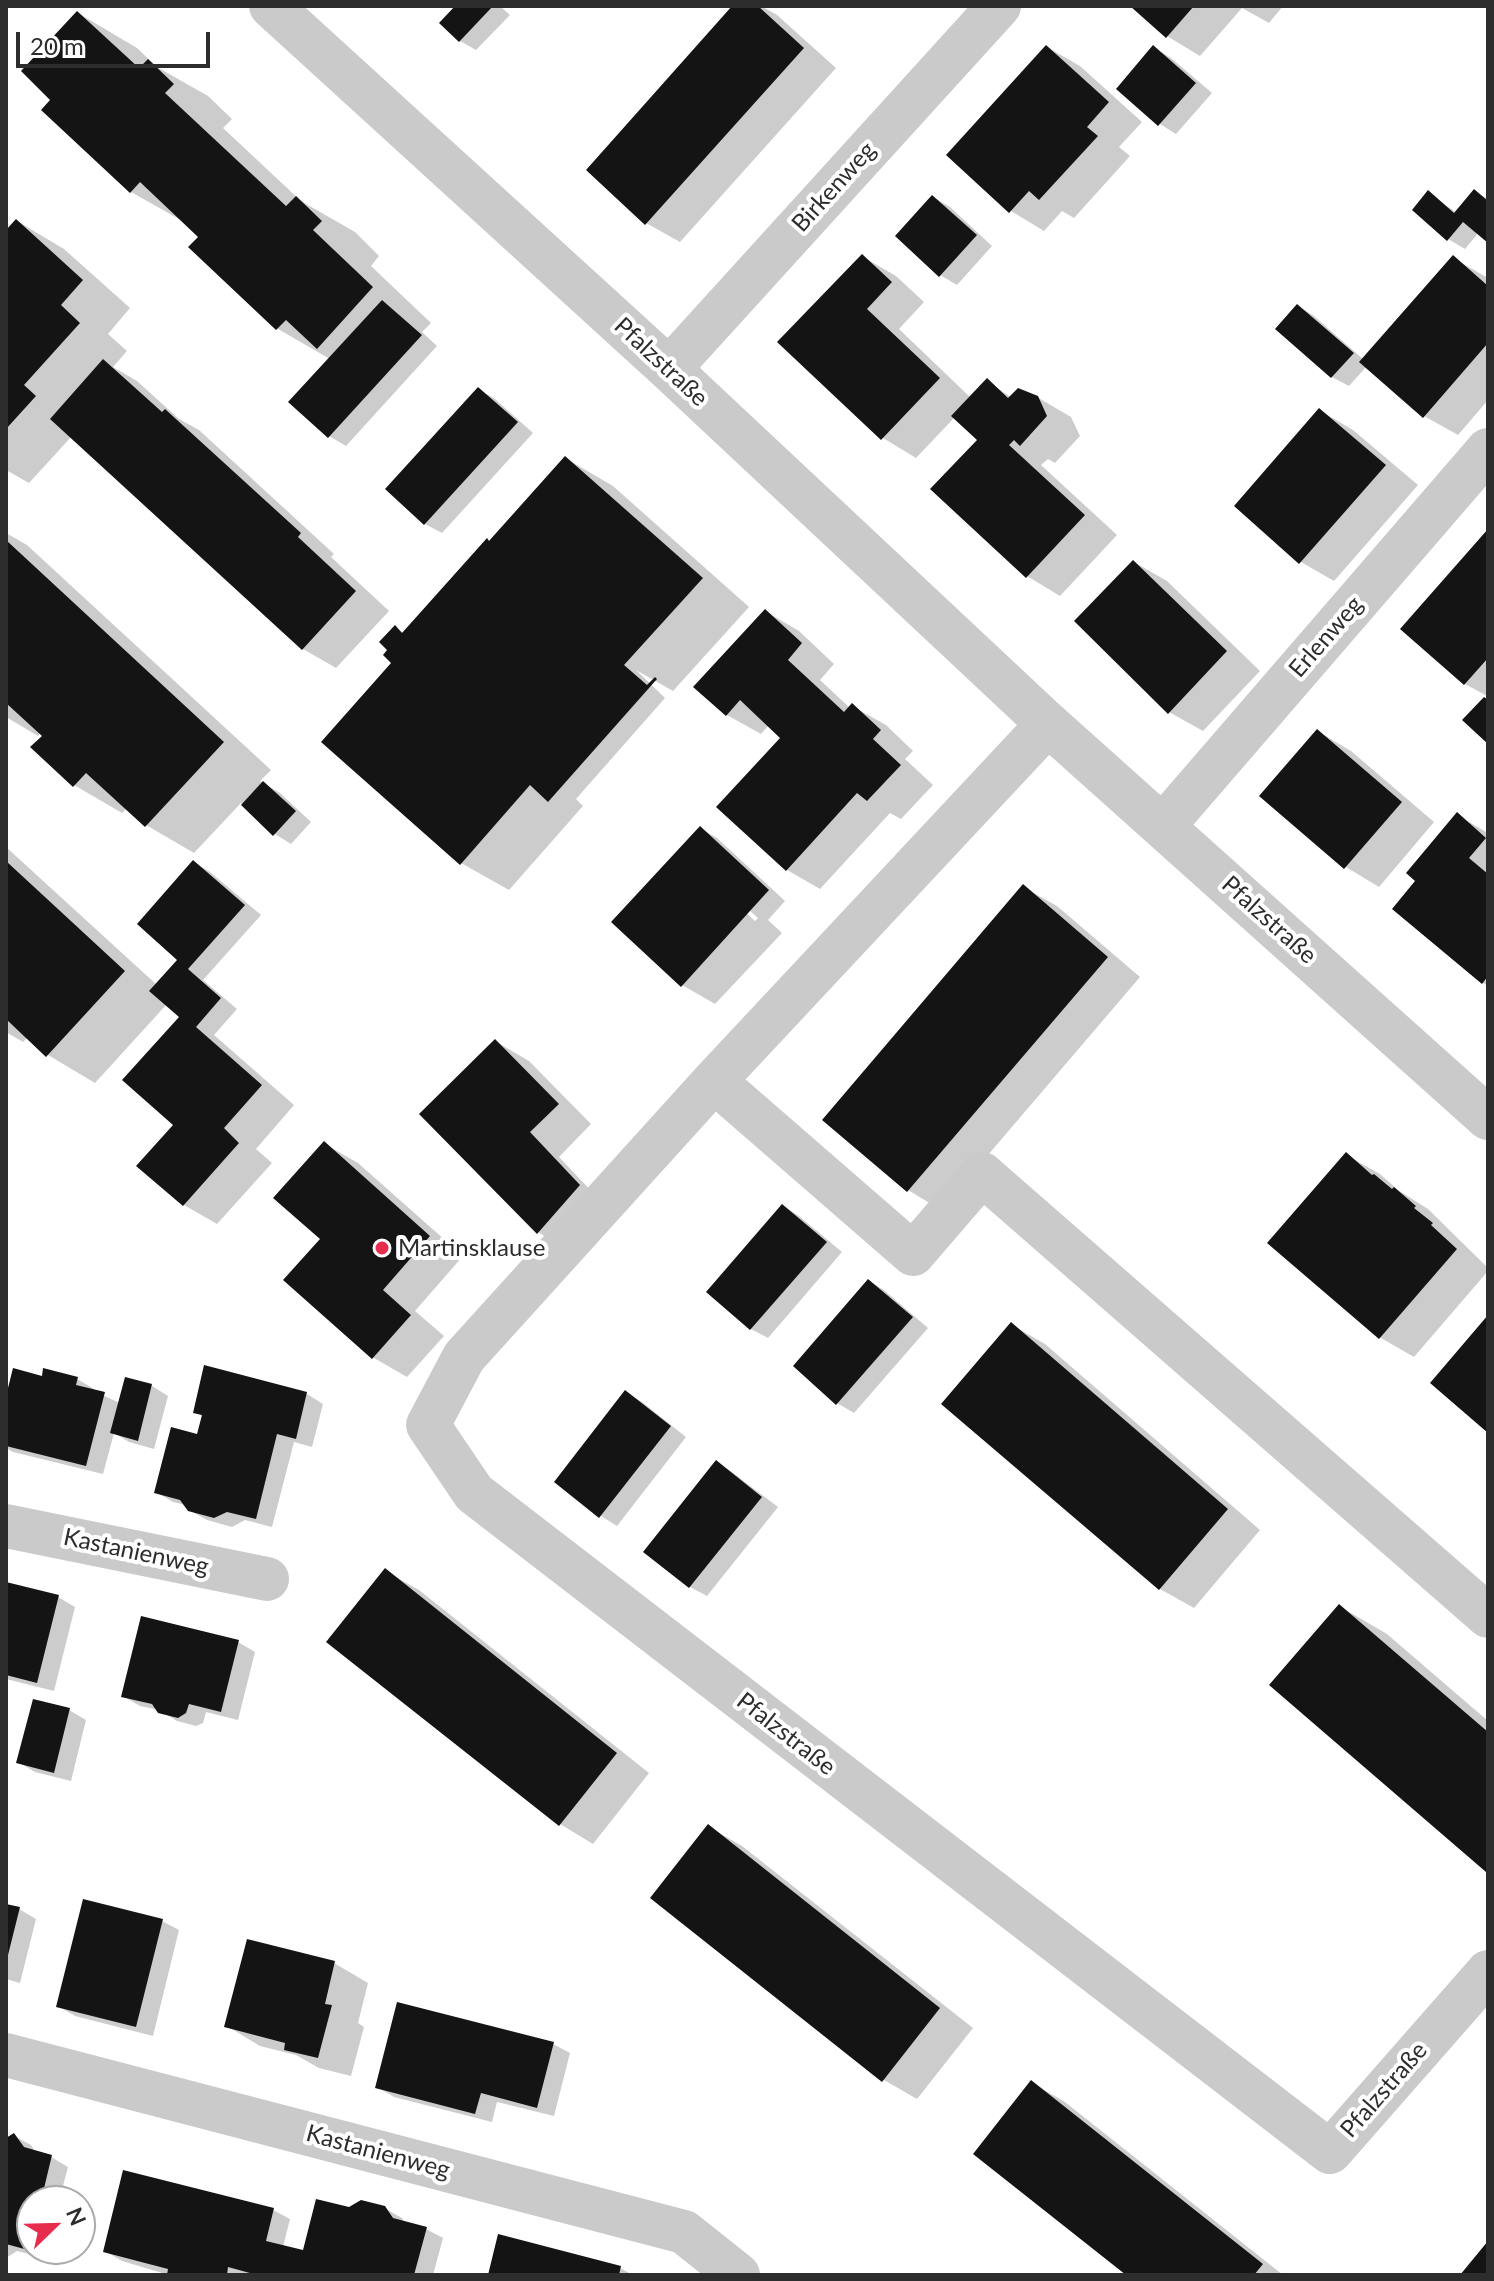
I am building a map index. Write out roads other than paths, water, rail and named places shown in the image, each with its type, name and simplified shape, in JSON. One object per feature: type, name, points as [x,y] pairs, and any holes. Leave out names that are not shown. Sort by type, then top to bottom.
[{"type":"street","name":"Pfalzstraße","points":[[271,6],[669,369],[1048,724],[1488,1118]]},
{"type":"street","name":"Birkenweg","points":[[669,369],[999,6]]},
{"type":"street","name":"Erlenweg","points":[[1164,825],[1488,450]]},
{"type":"street","name":"Pfalzstraße","points":[[1048,724],[714,1081],[464,1357],[428,1425],[474,1493],[1330,2152],[1488,1972]]},
{"type":"street","points":[[714,1081],[913,1254],[982,1174],[1488,1616]]},
{"type":"street","name":"Kastanienweg","points":[[6,1526],[267,1579]]},
{"type":"street","name":"Kastanienweg","points":[[6,2055],[684,2232],[738,2275]]},
{"type":"place","name":"Martinsklause","points":[[382,1248]]}]
